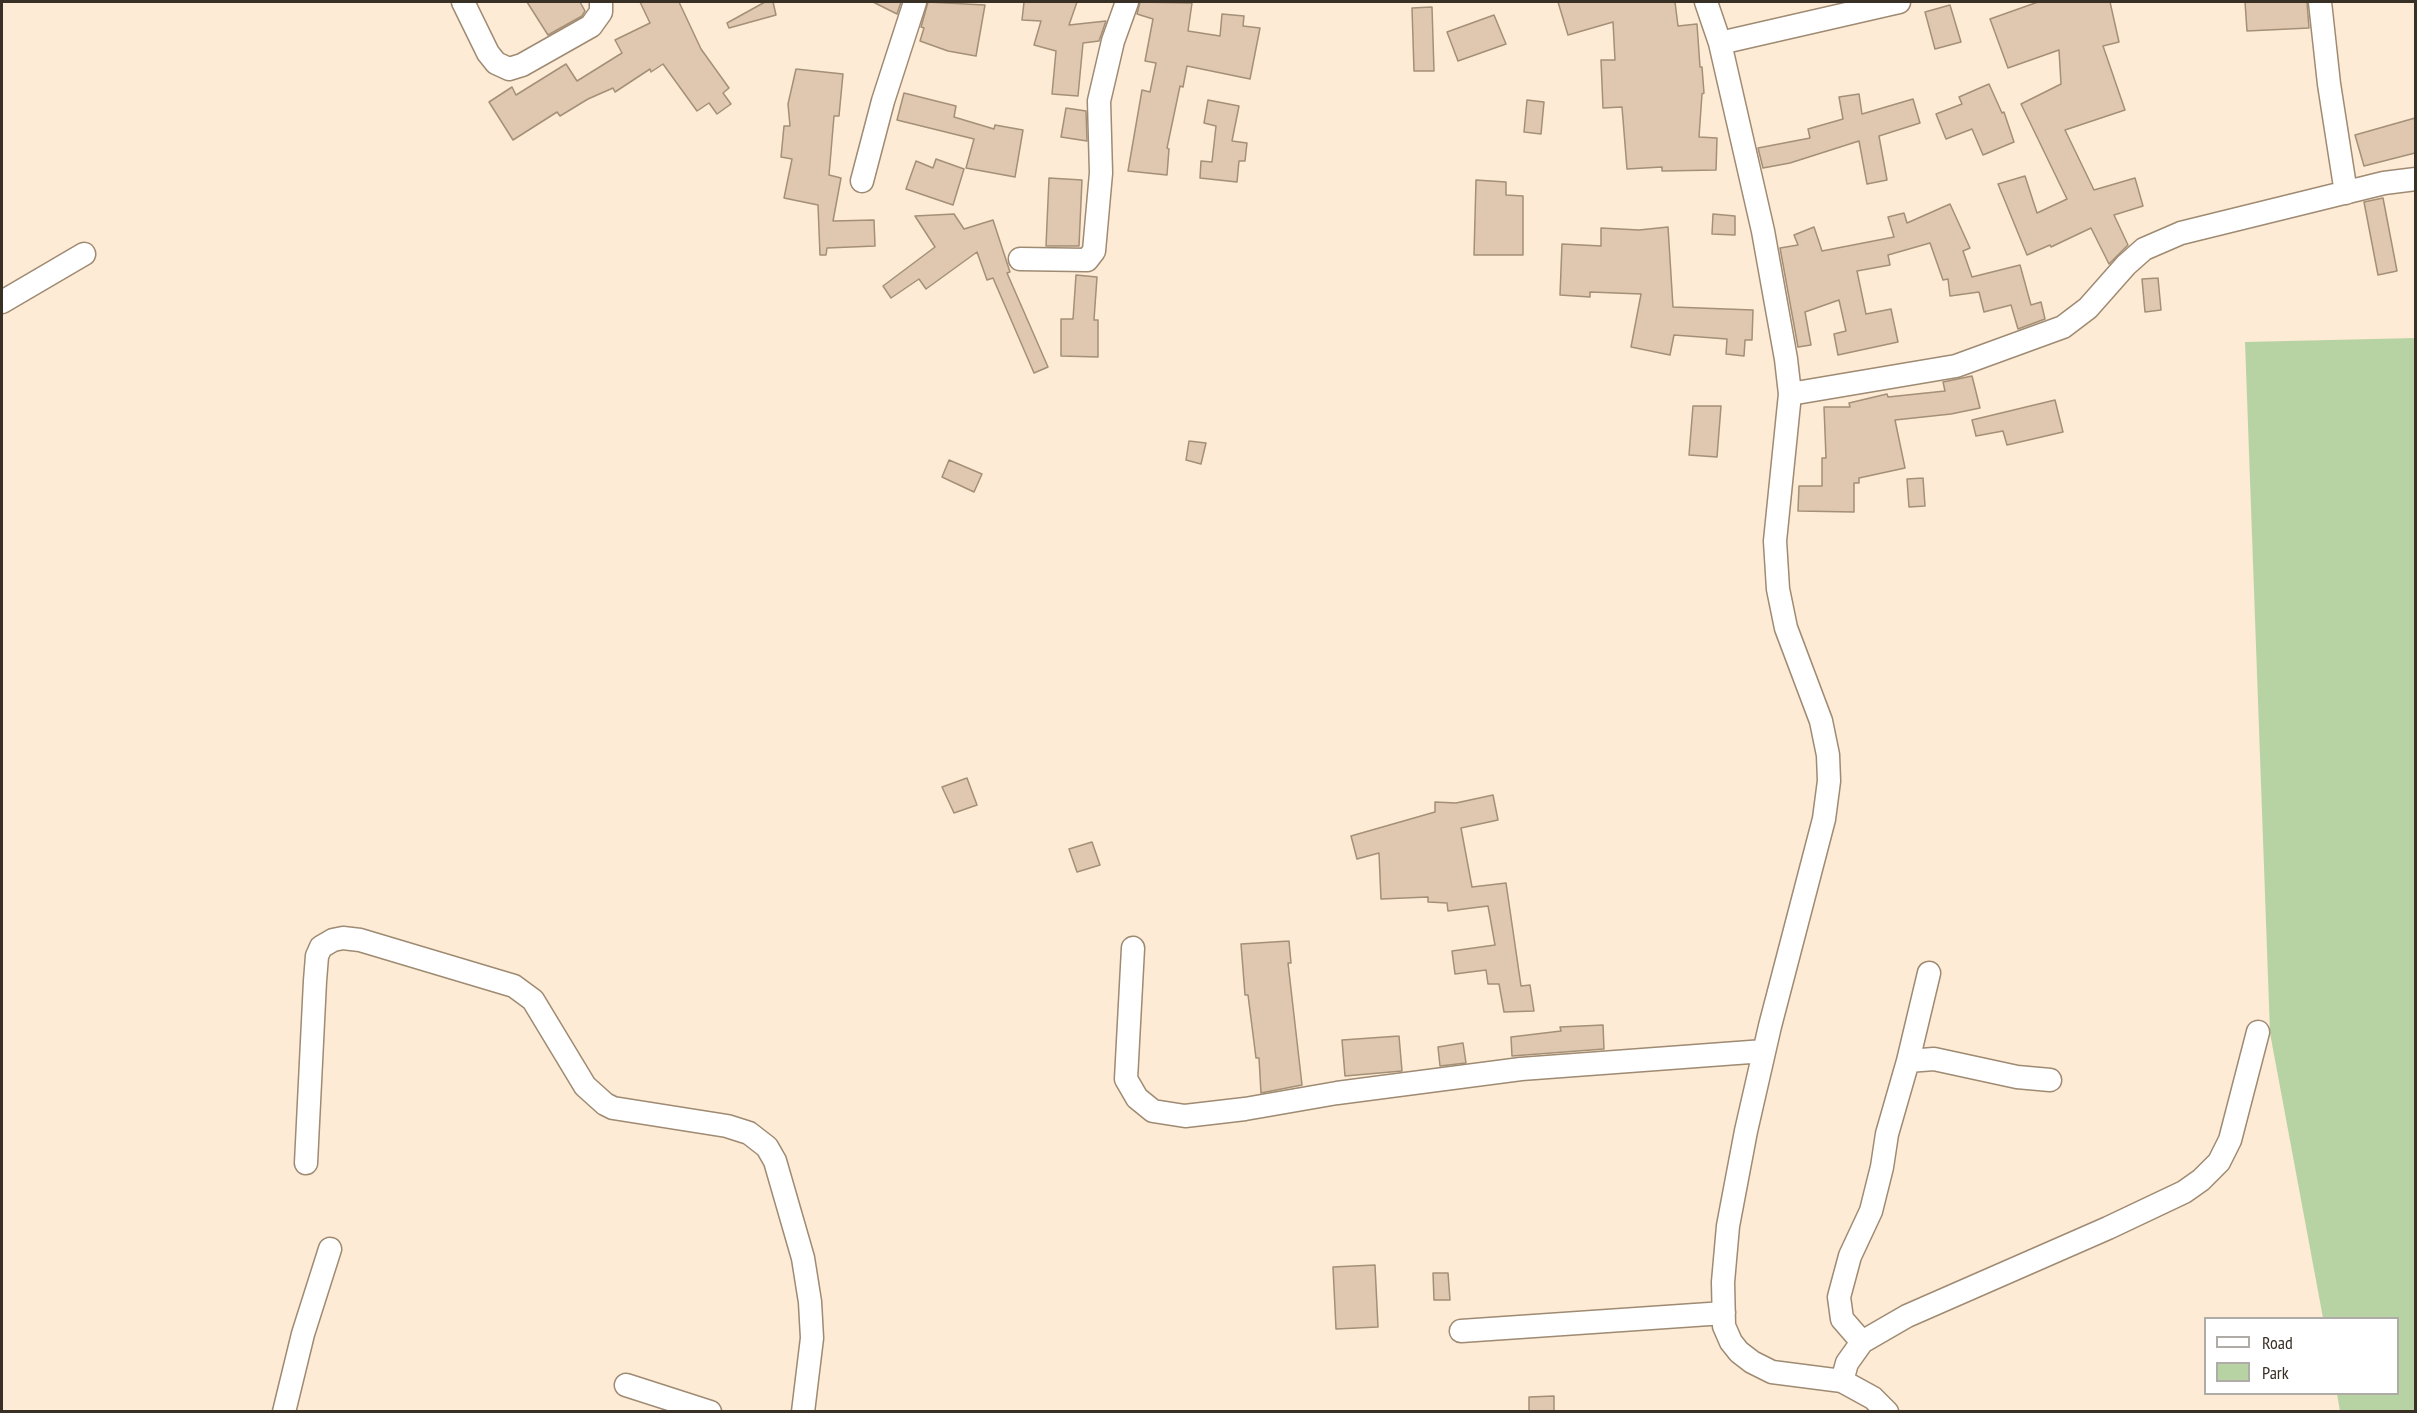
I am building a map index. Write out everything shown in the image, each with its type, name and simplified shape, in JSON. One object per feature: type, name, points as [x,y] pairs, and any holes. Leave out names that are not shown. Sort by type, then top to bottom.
[{"type":"street","points":[[463,2],[488,53],[496,63],[509,69],[522,66],[591,26],[601,12],[601,2]]},
{"type":"street","points":[[862,181],[883,101],[915,2]]},
{"type":"street","points":[[1020,259],[1087,260],[1094,252],[1101,173],[1099,101],[1113,41],[1127,2]]},
{"type":"street","points":[[1707,2],[1720,43],[1763,231],[1786,359],[1790,394],[1775,541],[1778,589],[1786,628],[1821,721],[1828,755],[1829,781],[1824,819],[1764,1051],[1728,1226],[1723,1282],[1724,1326],[1731,1342],[1752,1362],[1772,1372],[1842,1381],[1857,1387],[1873,1398],[1887,1412]]},
{"type":"street","points":[[1720,43],[1899,2]]},
{"type":"street","points":[[2320,2],[2329,84],[2346,193]]},
{"type":"street","points":[[1790,394],[1956,366],[2063,327],[2088,308],[2126,265],[2144,249],[2181,233],[2384,183],[2415,179]]},
{"type":"street","points":[[2,302],[84,254]]},
{"type":"street","points":[[306,1163],[315,981],[317,956],[321,947],[333,940],[343,938],[360,940],[514,986],[532,999],[585,1086],[605,1104],[613,1108],[727,1126],[749,1134],[766,1147],[775,1161],[800,1247],[810,1302],[812,1338],[803,1412]]},
{"type":"street","points":[[1133,948],[1126,1078],[1137,1098],[1153,1111],[1185,1116],[1521,1069],[1764,1051]]},
{"type":"street","points":[[1862,1342],[1842,1319],[1839,1297],[1850,1256],[1871,1211],[1882,1167],[1887,1134],[1908,1061],[1929,973]]},
{"type":"street","points":[[1842,1381],[1847,1363],[1862,1342],[1907,1316],[2108,1228],[2184,1192],[2201,1180],[2219,1162],[2230,1140],[2258,1032]]},
{"type":"street","points":[[1908,1061],[1934,1059],[2017,1077],[2050,1080]]},
{"type":"street","points":[[284,1412],[303,1334],[330,1249]]},
{"type":"street","points":[[1461,1330],[1724,1313]]},
{"type":"street","points":[[626,1385],[710,1412]]},
{"type":"green space","points":[[2415,338],[2415,1411],[2340,1411],[2337,1395],[2399,1395],[2399,1317],[2323,1317],[2270,1033],[2245,342]]},
{"type":"building","points":[[527,2],[580,2],[585,11],[582,16],[548,35]]},
{"type":"building","points":[[640,2],[679,2],[701,49],[729,88],[723,93],[731,104],[717,114],[709,103],[697,111],[663,64],[651,72],[650,69],[615,92],[613,88],[588,99],[560,116],[557,112],[513,140],[489,102],[512,87],[516,95],[566,64],[577,81],[622,53],[615,40],[650,23]]},
{"type":"building","points":[[765,2],[773,2],[776,15],[729,28],[727,23]]},
{"type":"building","points":[[873,2],[901,2],[897,14]]},
{"type":"building","points":[[928,2],[985,5],[976,56],[948,51],[920,41],[924,28],[921,27]]},
{"type":"building","points":[[1024,2],[1077,2],[1069,25],[1106,21],[1099,41],[1083,43],[1078,96],[1052,94],[1056,51],[1034,45],[1041,21],[1022,20]]},
{"type":"building","points":[[1140,2],[1192,3],[1188,31],[1220,36],[1222,14],[1244,16],[1243,26],[1260,28],[1250,79],[1187,66],[1183,87],[1180,86],[1167,148],[1169,149],[1167,175],[1128,171],[1142,90],[1150,92],[1156,63],[1145,61],[1153,19],[1137,14]]},
{"type":"building","points":[[1558,2],[1675,2],[1678,26],[1697,24],[1704,93],[1702,94],[1699,137],[1717,138],[1716,170],[1662,171],[1662,167],[1627,169],[1622,107],[1603,108],[1601,60],[1615,60],[1613,22],[1568,35]]},
{"type":"building","points":[[2038,2],[2110,2],[2119,42],[2103,46],[2125,110],[2065,130],[2094,190],[2135,178],[2143,206],[2114,215],[2128,245],[2109,264],[2091,228],[2051,247],[2050,245],[2027,255],[1998,184],[2025,176],[2037,213],[2067,199],[2021,104],[2061,84],[2059,50],[2008,68],[1990,19]]},
{"type":"building","points":[[2245,2],[2307,2],[2309,28],[2247,31]]},
{"type":"building","points":[[1950,5],[1961,42],[1935,49],[1925,12]]},
{"type":"building","points":[[1432,7],[1434,71],[1414,71],[1412,8]]},
{"type":"building","points":[[1494,15],[1506,44],[1458,61],[1447,32]]},
{"type":"building","points":[[796,69],[843,74],[839,116],[834,116],[829,175],[841,178],[833,221],[874,220],[875,246],[827,248],[826,255],[820,255],[818,205],[784,198],[792,159],[781,157],[784,126],[790,126],[788,104]]},
{"type":"building","points":[[1989,84],[2002,113],[2004,112],[2014,142],[1983,155],[1972,129],[1946,139],[1936,114],[1962,104],[1959,97]]},
{"type":"building","points":[[904,93],[956,106],[954,117],[994,129],[995,125],[1023,130],[1015,177],[966,168],[974,139],[897,120]]},
{"type":"building","points":[[1859,94],[1862,114],[1913,99],[1920,123],[1879,136],[1887,180],[1867,184],[1859,141],[1790,163],[1763,168],[1758,148],[1810,138],[1808,129],[1843,119],[1839,97]]},
{"type":"building","points":[[1208,100],[1239,106],[1232,141],[1247,143],[1245,161],[1239,161],[1237,182],[1200,178],[1201,161],[1212,162],[1216,126],[1204,123]]},
{"type":"building","points":[[1527,100],[1544,102],[1541,134],[1524,132]]},
{"type":"building","points":[[1066,108],[1086,111],[1087,141],[1061,137]]},
{"type":"building","points":[[2415,118],[2415,153],[2364,166],[2355,135]]},
{"type":"building","points":[[936,159],[964,169],[953,205],[906,189],[916,161],[933,168]]},
{"type":"building","points":[[1049,178],[1082,180],[1079,246],[1046,246]]},
{"type":"building","points":[[1476,180],[1506,182],[1506,195],[1523,196],[1523,255],[1474,255]]},
{"type":"building","points":[[2383,198],[2397,271],[2378,275],[2364,202]]},
{"type":"building","points":[[1950,204],[1970,248],[1963,251],[1972,277],[2020,265],[2031,305],[2041,302],[2045,319],[2018,329],[2011,305],[1984,312],[1979,292],[1950,296],[1948,279],[1943,280],[1930,243],[1888,255],[1890,265],[1857,271],[1866,314],[1891,309],[1898,342],[1838,355],[1834,334],[1846,331],[1839,300],[1805,312],[1811,345],[1798,347],[1780,248],[1798,245],[1794,235],[1814,227],[1822,251],[1894,237],[1888,217],[1904,213],[1907,223]]},
{"type":"building","points":[[954,214],[964,229],[993,220],[1010,272],[1007,273],[1048,367],[1034,373],[993,278],[987,280],[977,252],[926,289],[919,279],[891,298],[883,286],[935,247],[915,216]]},
{"type":"building","points":[[1713,214],[1735,216],[1735,235],[1712,234]]},
{"type":"building","points":[[1668,227],[1673,307],[1753,310],[1752,340],[1745,340],[1744,356],[1726,354],[1727,339],[1674,335],[1670,355],[1631,347],[1641,294],[1590,292],[1590,297],[1560,295],[1562,244],[1601,246],[1601,228],[1639,230]]},
{"type":"building","points":[[1076,275],[1097,277],[1094,320],[1098,320],[1098,357],[1061,356],[1061,319],[1073,319]]},
{"type":"building","points":[[2158,278],[2161,310],[2145,312],[2142,279]]},
{"type":"building","points":[[1972,376],[1980,408],[1951,414],[1895,420],[1905,468],[1859,478],[1859,483],[1854,483],[1854,512],[1798,511],[1799,486],[1822,486],[1822,458],[1826,458],[1824,407],[1850,407],[1849,403],[1887,394],[1888,397],[1945,391],[1943,382]]},
{"type":"building","points":[[2055,400],[2063,432],[2007,445],[2003,431],[1976,436],[1972,420]]},
{"type":"building","points":[[1693,406],[1721,406],[1717,457],[1689,455]]},
{"type":"building","points":[[1189,441],[1206,443],[1201,464],[1186,460]]},
{"type":"building","points":[[949,460],[982,474],[974,492],[942,477]]},
{"type":"building","points":[[1923,478],[1925,506],[1909,507],[1907,479]]},
{"type":"building","points":[[967,778],[977,805],[954,813],[942,787]]},
{"type":"building","points":[[1493,795],[1498,820],[1461,828],[1472,887],[1506,883],[1521,986],[1530,985],[1534,1011],[1504,1012],[1499,984],[1488,984],[1486,970],[1455,974],[1452,951],[1495,945],[1488,906],[1448,911],[1447,903],[1428,902],[1428,897],[1381,899],[1379,853],[1357,859],[1351,836],[1435,812],[1435,802],[1456,803]]},
{"type":"building","points":[[1092,842],[1100,865],[1077,872],[1069,849]]},
{"type":"building","points":[[1289,941],[1291,963],[1288,963],[1302,1085],[1261,1093],[1259,1058],[1256,1058],[1248,995],[1245,995],[1241,944]]},
{"type":"building","points":[[1603,1025],[1604,1049],[1512,1056],[1511,1037],[1561,1031],[1560,1027]]},
{"type":"building","points":[[1399,1036],[1402,1071],[1345,1076],[1342,1040]]},
{"type":"building","points":[[1463,1043],[1466,1063],[1440,1066],[1438,1047]]},
{"type":"building","points":[[1375,1265],[1378,1327],[1336,1329],[1333,1267]]},
{"type":"building","points":[[1433,1273],[1448,1273],[1450,1300],[1434,1300]]},
{"type":"building","points":[[1554,1396],[1554,1412],[1529,1412],[1529,1397]]}]
